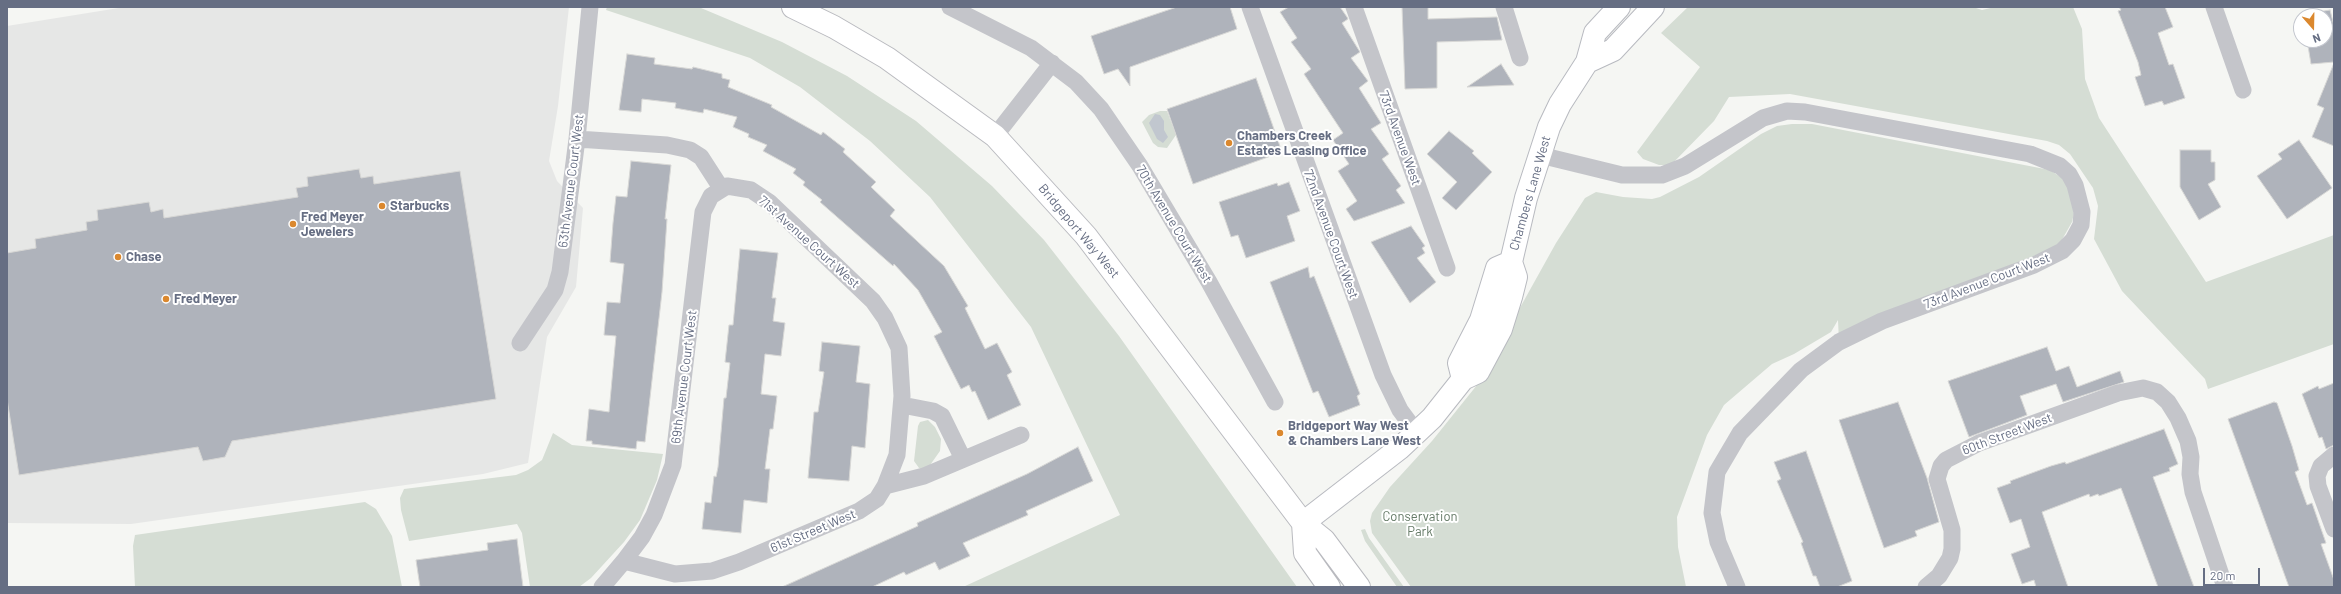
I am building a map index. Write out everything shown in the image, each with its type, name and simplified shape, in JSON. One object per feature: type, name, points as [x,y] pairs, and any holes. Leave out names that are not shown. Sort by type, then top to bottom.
[{"type":"main road","name":"Bridgeport Way West","points":[[793,7],[834,27],[887,58],[995,136],[1086,236],[1302,524],[1324,540],[1359,587]]},
{"type":"main road","name":"Chambers Lane West","points":[[1302,524],[1391,456],[1417,433],[1463,379],[1459,363],[1481,320],[1497,268],[1511,262],[1526,198],[1540,155],[1560,104],[1587,62],[1595,33],[1619,7]]},
{"type":"main road","points":[[1587,62],[1613,50],[1653,7]]},
{"type":"main road","points":[[1302,524],[1305,553],[1329,587]]},
{"type":"street","name":"63th Avenue Court West","points":[[520,343],[555,290],[560,272],[577,138],[590,7]]},
{"type":"street","name":"70th Avenue Court West","points":[[950,7],[1011,36],[1052,63],[1076,82],[1101,109],[1124,142],[1209,282],[1275,402]]},
{"type":"street","name":"72nd Avenue Court West","points":[[1250,7],[1383,375],[1400,410],[1417,433]]},
{"type":"street","name":"73rd Avenue West","points":[[1354,7],[1447,268]]},
{"type":"street","points":[[1504,7],[1520,58]]},
{"type":"street","points":[[2214,7],[2243,90]]},
{"type":"street","points":[[995,136],[1052,63]]},
{"type":"street","name":"73rd Avenue Court West","points":[[1540,155],[1622,176],[1662,175],[1685,166],[1763,118],[1787,111],[1805,112],[2030,154],[2060,166],[2069,174],[2075,185],[2082,212],[2081,225],[2073,240],[2062,251],[2034,265],[1882,321],[1839,342],[1801,370],[1740,434],[1718,472],[1712,513],[1718,542],[1737,587]]},
{"type":"street","points":[[577,138],[667,145],[690,150],[705,162],[721,188]]},
{"type":"street","name":"71st Avenue Court West","points":[[721,188],[735,186],[744,187],[761,195],[873,301],[885,318],[898,348],[901,361],[902,405],[896,455],[885,486]]},
{"type":"street","name":"69th Avenue Court West","points":[[624,561],[642,537],[654,515],[673,465],[701,225],[710,196],[721,188]]},
{"type":"street","name":"60th Street West","points":[[1926,587],[1939,576],[1950,558],[1952,549],[1952,530],[1937,479],[1941,466],[1946,460],[1979,443],[2118,393],[2143,388],[2157,392],[2172,408],[2188,441],[2191,457],[2190,474],[2193,492],[2225,587]]},
{"type":"street","points":[[902,405],[934,411],[942,416],[963,459]]},
{"type":"street","points":[[885,486],[924,476],[1021,435]]},
{"type":"street","points":[[2334,454],[2321,466],[2317,476],[2318,486],[2334,530]]},
{"type":"street","name":"61st Street West","points":[[624,561],[675,574],[712,571],[824,528],[859,511],[877,499],[885,486]]},
{"type":"street","points":[[602,587],[624,561]]},
{"type":"shaded area","points":[[125,7],[569,7],[558,106],[549,161],[557,181],[583,208],[576,287],[547,337],[528,463],[483,474],[131,524],[7,523],[7,26]]},
{"type":"shaded area","points":[[1155,114],[1160,115],[1164,121],[1164,130],[1168,137],[1163,143],[1157,139],[1149,123]]},
{"type":"green space","points":[[607,7],[701,8],[782,42],[847,76],[916,121],[992,186],[1044,240],[1119,336],[1297,587],[963,587],[1120,515],[1031,327],[930,197],[870,141],[800,87],[750,58],[606,10]]},
{"type":"green space","points":[[1688,7],[1973,7],[1982,10],[1995,7],[2073,7],[2082,29],[2085,79],[2099,118],[2206,282],[2334,235],[2334,344],[2208,389],[2205,379],[2122,291],[2094,239],[2098,206],[2093,188],[2070,154],[2059,145],[2047,141],[1790,94],[1729,97],[1714,121],[1671,165],[1659,165],[1643,159],[1637,152],[1700,67],[1661,33]]},
{"type":"green space","points":[[1160,111],[1167,111],[1176,135],[1167,148],[1158,147],[1153,143],[1142,122],[1149,115]]},
{"type":"green space","name":"Conservation Park","points":[[1812,124],[2050,170],[2068,182],[2074,213],[2072,222],[2059,245],[1839,342],[1838,320],[1831,332],[1794,354],[1772,364],[1724,405],[1707,435],[1677,517],[1678,547],[1686,587],[1411,587],[1372,533],[1370,521],[1372,513],[1390,487],[1432,441],[1477,385],[1556,243],[1585,198],[1596,192],[1623,197],[1652,199],[1660,197],[1699,177],[1761,134],[1777,126]]},
{"type":"green space","points":[[928,420],[935,427],[941,439],[940,451],[928,468],[919,468],[914,461],[918,426],[920,422]]},
{"type":"green space","points":[[553,433],[572,445],[663,454],[657,480],[640,520],[624,542],[591,578],[579,587],[530,587],[522,533],[517,524],[409,541],[401,510],[400,498],[404,489],[516,475],[528,470],[542,460]]},
{"type":"green space","points":[[365,502],[376,509],[392,536],[402,587],[135,587],[133,546],[135,535]]},
{"type":"green space","points":[[1365,529],[1369,538],[1404,587],[1397,587],[1365,541],[1361,530]]},
{"type":"building","points":[[1177,7],[1230,7],[1237,29],[1130,67],[1130,86],[1118,69],[1104,74],[1091,36]]},
{"type":"building","points":[[1289,7],[1340,7],[1347,17],[1348,19],[1342,23],[1360,52],[1351,58],[1368,81],[1359,88],[1381,123],[1371,129],[1389,154],[1382,159],[1401,186],[1396,190],[1405,203],[1354,221],[1346,209],[1357,201],[1338,171],[1349,164],[1333,140],[1343,133],[1304,74],[1311,69],[1291,42],[1297,38],[1280,12]]},
{"type":"building","points":[[1402,7],[1428,7],[1428,19],[1497,17],[1502,40],[1437,42],[1437,88],[1405,89]]},
{"type":"building","points":[[2119,7],[2165,7],[2173,27],[2158,33],[2169,65],[2173,64],[2185,98],[2164,105],[2162,101],[2145,106],[2135,77],[2141,75],[2138,62],[2118,11],[2121,10]]},
{"type":"building","points":[[2333,22],[2334,62],[2311,64],[2308,48],[2333,48]]},
{"type":"building","points":[[627,54],[655,58],[654,64],[692,69],[693,67],[722,74],[722,78],[730,80],[728,87],[772,105],[771,107],[821,135],[823,132],[845,149],[843,152],[876,182],[871,187],[895,210],[890,216],[944,266],[968,306],[965,308],[985,349],[997,343],[1012,372],[1007,375],[1021,405],[988,420],[975,391],[972,392],[969,385],[961,389],[934,336],[942,332],[918,290],[894,264],[893,266],[820,202],[822,200],[803,185],[805,182],[793,173],[796,169],[763,151],[767,145],[748,137],[749,134],[733,127],[737,117],[704,109],[703,113],[675,108],[676,103],[642,99],[641,112],[619,110]]},
{"type":"building","points":[[2334,63],[2334,146],[2312,137],[2324,108],[2317,105]]},
{"type":"building","points":[[1501,64],[1514,85],[1467,87]]},
{"type":"building","name":"Chambers Creek Estates Leasing Office","points":[[1256,78],[1282,152],[1193,184],[1167,109]]},
{"type":"building","points":[[1449,131],[1474,151],[1472,153],[1492,172],[1456,210],[1442,198],[1457,182],[1427,154]]},
{"type":"building","points":[[2299,140],[2332,188],[2287,219],[2257,176],[2282,159],[2278,154]]},
{"type":"building","points":[[2180,150],[2211,150],[2211,162],[2215,162],[2215,180],[2208,184],[2221,207],[2199,220],[2180,187]]},
{"type":"building","points":[[631,161],[671,165],[665,219],[667,219],[662,292],[645,442],[637,441],[636,449],[592,444],[592,441],[586,441],[589,409],[609,412],[616,336],[604,335],[607,302],[620,303],[624,264],[610,262],[613,223],[616,196],[627,197]]},
{"type":"building","points":[[359,169],[361,178],[373,176],[374,184],[460,171],[496,399],[232,441],[225,457],[203,461],[198,447],[19,475],[7,399],[7,253],[36,248],[35,239],[87,230],[86,222],[98,220],[97,210],[149,202],[151,212],[163,209],[164,218],[298,197],[296,188],[308,186],[307,177]]},
{"type":"building","points":[[1289,182],[1300,211],[1287,216],[1295,241],[1246,258],[1238,235],[1231,237],[1219,202],[1277,183],[1278,186]]},
{"type":"building","points":[[1411,226],[1425,246],[1422,248],[1425,253],[1417,258],[1436,282],[1410,303],[1371,242]]},
{"type":"building","points":[[740,249],[778,253],[772,298],[776,298],[773,321],[785,323],[781,356],[765,354],[761,394],[777,396],[773,429],[770,429],[765,469],[770,469],[767,503],[744,500],[741,533],[702,529],[705,502],[711,503],[714,476],[716,477],[718,467],[724,398],[726,398],[730,363],[725,362],[729,325],[733,325]]},
{"type":"building","points":[[1308,267],[1310,278],[1314,276],[1360,394],[1357,396],[1360,405],[1329,417],[1318,391],[1313,393],[1270,282]]},
{"type":"building","points":[[822,342],[860,346],[856,382],[870,384],[865,448],[852,446],[849,481],[808,478],[814,412],[818,412],[824,372],[819,371]]},
{"type":"building","points":[[2047,347],[2056,371],[2069,366],[2077,387],[2120,371],[2124,382],[2063,402],[2056,384],[2020,396],[2027,415],[1969,437],[1948,381]]},
{"type":"building","points":[[2334,383],[2334,445],[2326,449],[2322,437],[2319,438],[2302,394],[2318,386],[2319,389]]},
{"type":"building","points":[[1898,402],[1927,478],[1939,522],[1915,531],[1917,536],[1884,548],[1839,420]]},
{"type":"building","points":[[2274,402],[2277,403],[2292,446],[2299,470],[2295,472],[2307,505],[2312,503],[2326,543],[2321,544],[2334,580],[2334,587],[2289,587],[2228,419]]},
{"type":"building","points":[[2164,429],[2178,464],[2169,468],[2170,471],[2153,477],[2194,587],[2158,587],[2121,488],[2099,496],[2098,494],[2090,497],[2089,494],[2042,512],[2068,587],[2036,587],[2034,580],[2022,584],[2011,554],[2030,547],[2021,519],[2010,523],[1997,488],[2011,483],[2010,481],[2051,466],[2065,462],[2066,464]]},
{"type":"building","points":[[1078,447],[1093,481],[1026,511],[1028,515],[963,543],[970,556],[939,570],[935,562],[906,575],[904,572],[872,587],[782,587],[918,526],[917,523],[1027,474]]},
{"type":"building","points":[[1806,451],[1852,581],[1837,587],[1820,587],[1816,576],[1813,576],[1801,543],[1803,542],[1777,481],[1781,479],[1774,462]]},
{"type":"building","points":[[517,539],[523,587],[420,587],[416,560],[488,550],[487,543]]},
{"type":"place","name":"Chambers Creek Estates Leasing Office","points":[[1229,143]]},
{"type":"place","name":"Starbucks","points":[[382,206]]},
{"type":"place","name":"Fred Meyer Jewelers","points":[[293,224]]},
{"type":"place","name":"Chase","points":[[118,257]]},
{"type":"place","name":"Fred Meyer","points":[[166,299]]},
{"type":"place","name":"Bridgeport Way West & Chambers Lane West","points":[[1280,433]]}]
